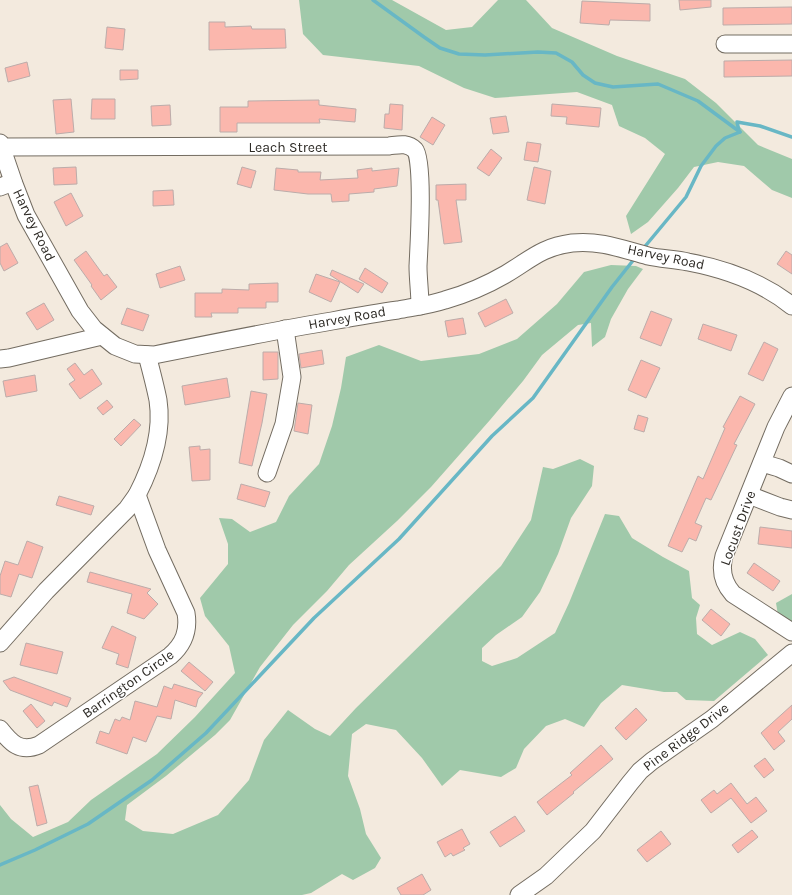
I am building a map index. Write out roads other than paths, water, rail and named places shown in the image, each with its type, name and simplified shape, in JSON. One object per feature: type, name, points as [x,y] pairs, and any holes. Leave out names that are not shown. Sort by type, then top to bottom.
[{"type":"street","points":[[725,44],[792,44]]},
{"type":"street","name":"Leach Street","points":[[1,145],[211,148],[389,146],[406,144],[414,149],[418,157],[420,193],[418,267],[420,306]]},
{"type":"street","name":"Harvey Road","points":[[1,145],[7,184],[80,312],[102,336],[115,346],[136,354],[154,355],[285,329],[444,301],[477,288],[508,272],[532,256],[556,246],[589,242],[605,244],[649,256],[708,266],[730,272],[751,281],[792,306]]},
{"type":"street","points":[[267,473],[284,424],[292,377],[285,329]]},
{"type":"street","points":[[0,359],[102,336]]},
{"type":"street","points":[[0,643],[56,581],[127,509],[137,495],[148,473],[155,450],[158,426],[158,402],[146,355]]},
{"type":"street","name":"Locust Drive","points":[[792,396],[776,427],[724,556],[722,572],[724,581],[733,594],[792,632]]},
{"type":"street","points":[[762,463],[792,474]]},
{"type":"street","name":"Barrington Circle","points":[[0,729],[17,746],[28,748],[39,745],[170,656],[183,642],[188,622],[186,613],[157,550],[137,495]]},
{"type":"street","points":[[749,495],[792,510]]},
{"type":"street","name":"Pine Ridge Drive","points":[[519,895],[546,876],[593,831],[630,783],[652,760],[712,719],[792,653]]},
{"type":"waterway","points":[[373,0],[440,48],[459,54],[485,55],[538,52],[556,53],[572,62],[583,75],[595,83],[613,87],[658,84],[698,101],[740,132]]},
{"type":"waterway","points":[[739,131],[737,122],[760,126],[792,137]]},
{"type":"waterway","points":[[642,250],[686,197],[701,166],[716,146],[725,138],[740,132]]},
{"type":"waterway","points":[[0,865],[88,824],[152,780],[206,733],[314,618],[399,539],[492,436],[533,398],[612,287],[635,258]]}]
